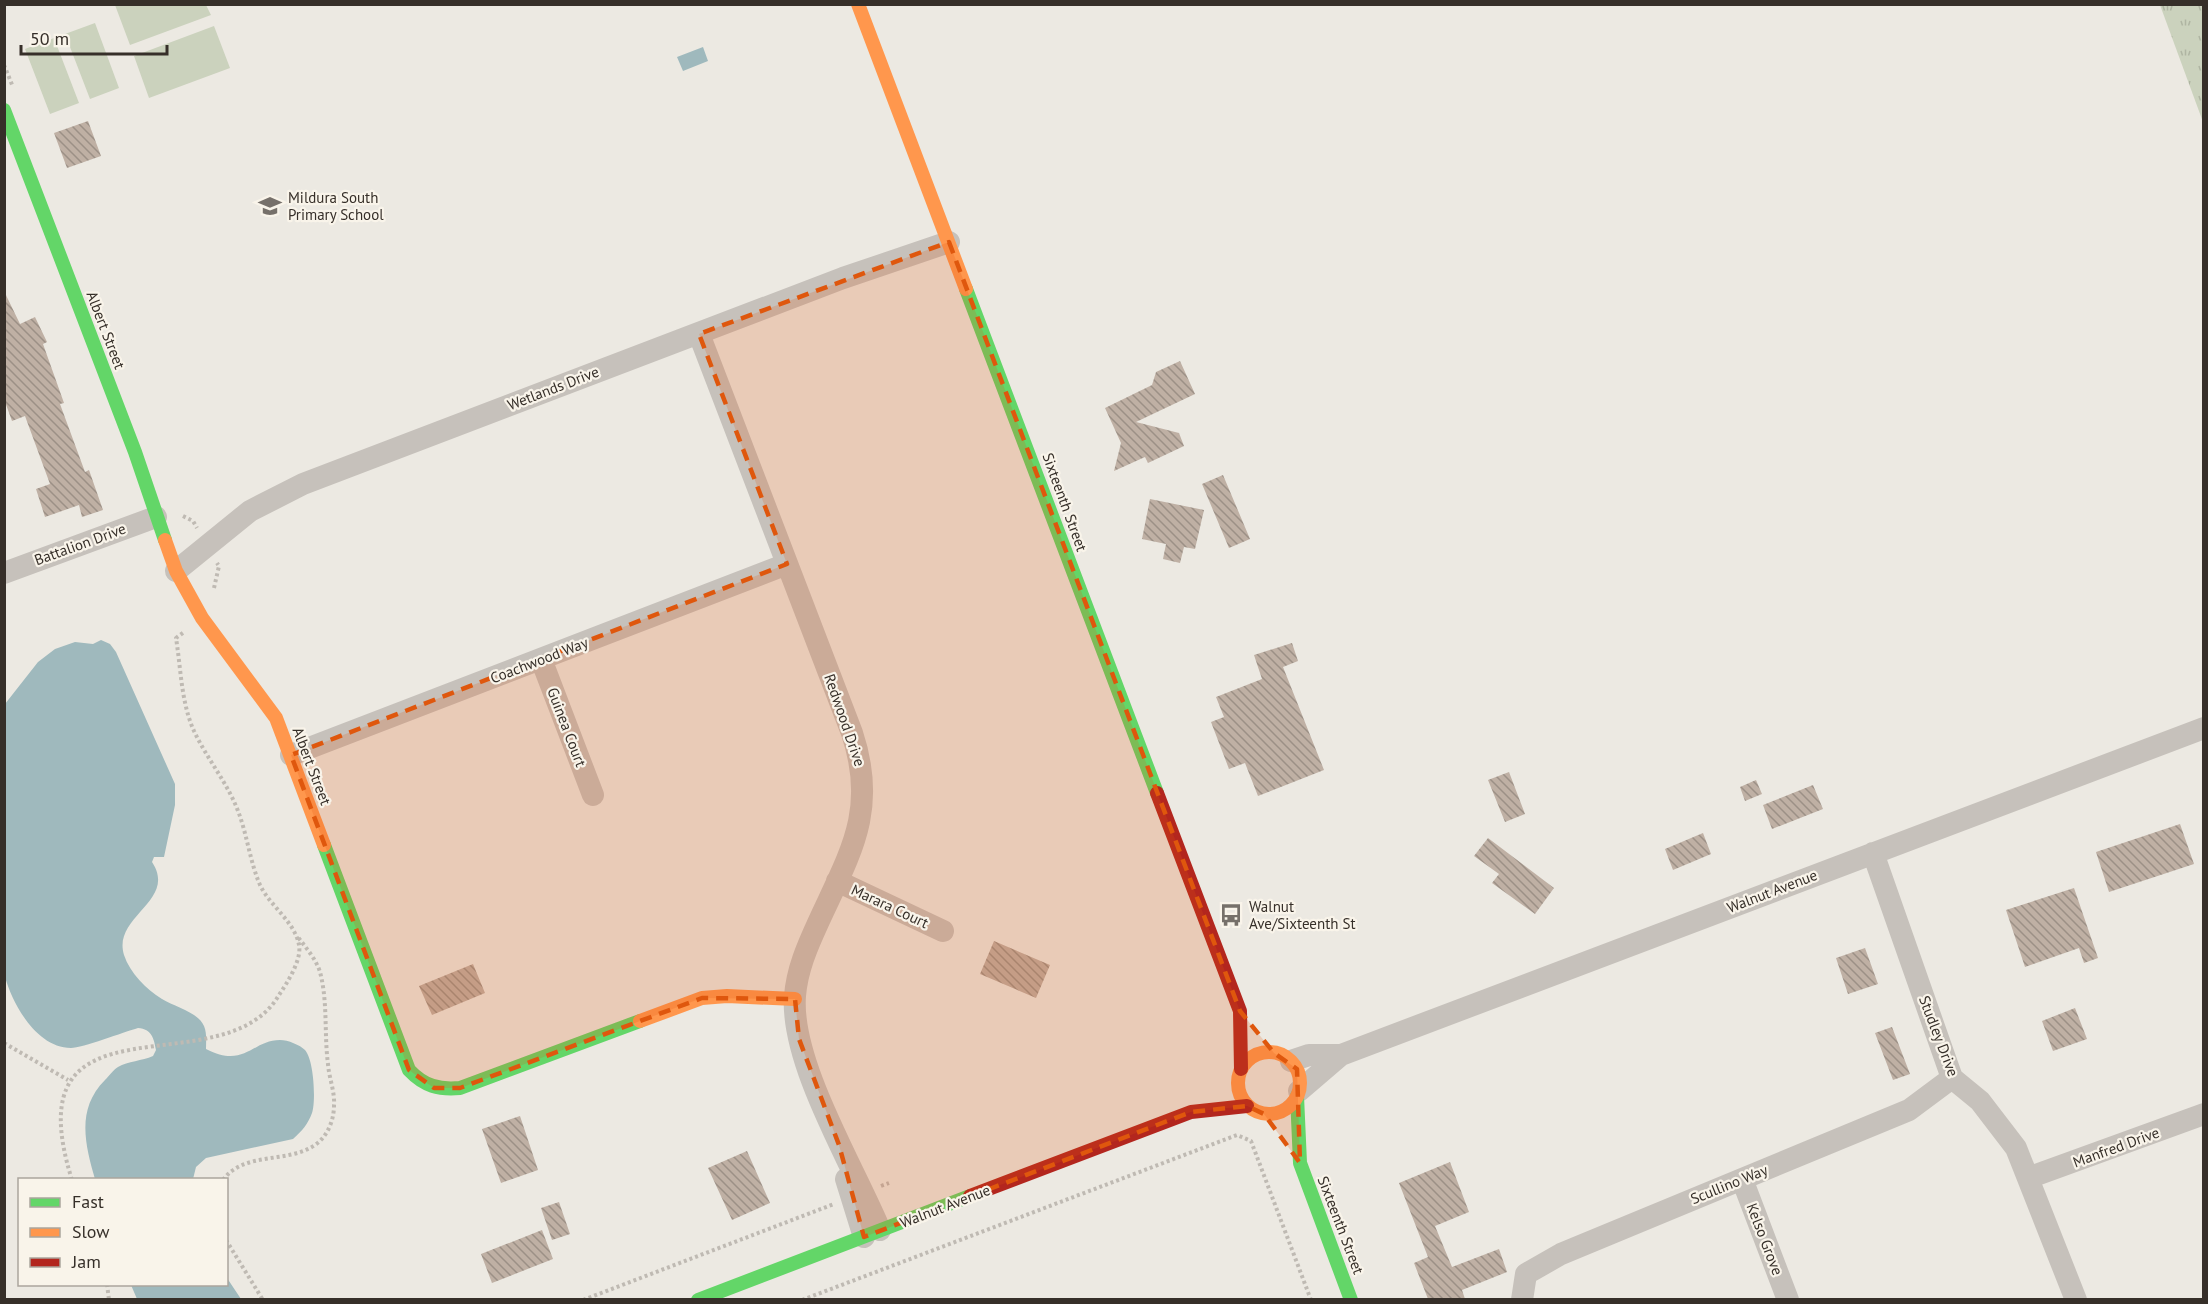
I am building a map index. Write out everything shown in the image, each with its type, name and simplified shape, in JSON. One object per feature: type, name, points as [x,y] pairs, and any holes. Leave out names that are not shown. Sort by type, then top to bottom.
[{"type":"street","name":"Sixteenth Street","points":[[858,4],[1240,1011],[1240,1073]]},
{"type":"street","name":"Albert Street","points":[[4,110],[135,452],[176,571],[202,618],[276,718],[409,1070],[423,1083],[447,1090],[460,1088],[702,998],[727,996],[795,999]]},
{"type":"street","name":"Wetlands Drive","points":[[176,571],[250,511],[271,498],[843,278],[950,242]]},
{"type":"street","name":"Redwood Drive","points":[[699,334],[852,733],[862,773],[864,797],[855,840],[803,957],[795,999],[799,1039],[872,1233]]},
{"type":"street","name":"Battalion Drive","points":[[4,573],[156,517]]},
{"type":"street","name":"Coachwood Way","points":[[291,755],[787,564]]},
{"type":"street","name":"Guinea Court","points":[[541,659],[593,795]]},
{"type":"street","name":"Walnut Avenue","points":[[1298,1093],[1341,1055],[2204,728]]},
{"type":"street","name":"Studley Drive","points":[[1873,853],[1952,1078],[1980,1101],[2016,1148],[2076,1299]]},
{"type":"street","name":"Marara Court","points":[[837,881],[943,932]]},
{"type":"street","name":"Sixteenth Street","points":[[1240,1011],[1254,1026]]},
{"type":"street","points":[[1264,1114],[1284,1111],[1298,1093],[1300,1080],[1265,1038]]},
{"type":"street","points":[[1226,1084],[1240,1073],[1255,1055],[1282,1057]]},
{"type":"street","name":"Walnut Avenue","points":[[1282,1057],[1341,1055]]},
{"type":"street","points":[[1240,1073],[1238,1086],[1247,1106],[1264,1114],[1273,1128]]},
{"type":"street","name":"Scullino Way","points":[[1522,1299],[1526,1274],[1562,1254],[1909,1110],[1952,1078]]},
{"type":"street","name":"Sixteenth Street","points":[[1298,1093],[1300,1163]]},
{"type":"street","name":"Walnut Avenue","points":[[698,1299],[1191,1112],[1209,1098]]},
{"type":"street","name":"Walnut Avenue","points":[[1191,1112],[1238,1109],[1247,1106]]},
{"type":"street","name":"Manfred Drive","points":[[2028,1178],[2204,1114]]},
{"type":"street","name":"Sixteenth Street","points":[[1283,1141],[1300,1163],[1351,1299]]},
{"type":"street","name":"Kelso Grove","points":[[1742,1179],[1788,1299]]},
{"type":"path","points":[[202,618],[176,638],[188,715],[204,751],[236,805],[260,883],[313,959],[321,980],[328,1066],[335,1104],[332,1122],[322,1140],[313,1147],[281,1157],[241,1164],[231,1169],[224,1178]]},
{"type":"path","points":[[72,1178],[63,1145],[62,1098],[68,1080],[84,1067],[113,1055],[153,1045],[237,1032],[249,1026],[272,1006],[299,953],[295,933]]},
{"type":"path","points":[[4,1043],[68,1080]]},
{"type":"path","points":[[802,1299],[1237,1135],[1251,1141],[1311,1299]]},
{"type":"path","points":[[583,1299],[889,1184]]},
{"type":"path","points":[[228,1243],[263,1299]]},
{"type":"highlighted area","points":[[949,242],[1240,1011],[1274,1053],[1297,1069],[1300,1163],[1264,1114],[1247,1106],[1191,1112],[864,1237],[839,1145],[799,1039],[795,999],[702,998],[460,1088],[434,1088],[409,1070],[291,755],[787,564],[699,334]]},
{"type":"green space","points":[[115,5],[206,5],[211,15],[130,45]]},
{"type":"green space","points":[[2160,5],[2203,5],[2203,122]]},
{"type":"green space","points":[[95,23],[119,88],[90,99],[65,34]]},
{"type":"green space","points":[[214,26],[230,68],[149,98],[134,56]]},
{"type":"green space","points":[[54,38],[79,103],[50,114],[25,49]]},
{"type":"water","points":[[703,47],[708,61],[683,71],[677,57]]},
{"type":"water","points":[[101,640],[110,644],[116,652],[175,784],[175,805],[164,857],[154,857],[152,862],[158,876],[157,888],[127,930],[123,941],[127,962],[134,974],[150,990],[162,999],[192,1013],[201,1021],[206,1032],[206,1049],[230,1056],[247,1052],[270,1041],[287,1041],[305,1050],[312,1071],[314,1090],[312,1113],[309,1121],[293,1139],[206,1158],[196,1167],[193,1178],[95,1178],[88,1153],[85,1127],[90,1103],[96,1091],[116,1068],[153,1056],[156,1050],[153,1038],[146,1030],[138,1028],[76,1047],[59,1046],[47,1041],[28,1023],[14,1000],[5,977],[5,704],[38,662],[55,649],[75,642],[93,644]]},
{"type":"water","points":[[228,1280],[241,1299],[137,1299],[131,1286],[228,1286]]},
{"type":"building","points":[[88,121],[101,156],[67,168],[54,133]]},
{"type":"building","points":[[4,291],[20,324],[35,317],[47,342],[43,344],[64,403],[60,404],[85,472],[89,470],[103,510],[82,517],[79,505],[45,517],[36,489],[50,484],[25,416],[12,421],[4,399]]},
{"type":"building","points":[[1180,361],[1195,394],[1136,422],[1179,433],[1184,446],[1148,463],[1145,457],[1114,471],[1121,443],[1105,408],[1152,385],[1156,372]]},
{"type":"building","points":[[1223,475],[1250,539],[1229,548],[1202,484]]},
{"type":"building","points":[[1150,499],[1204,510],[1195,549],[1184,547],[1180,563],[1163,559],[1166,544],[1142,539]]},
{"type":"building","points":[[1292,643],[1298,661],[1283,667],[1324,770],[1258,796],[1245,763],[1229,769],[1211,722],[1224,717],[1216,697],[1262,679],[1254,655]]},
{"type":"building","points":[[1509,772],[1525,814],[1505,822],[1488,780]]},
{"type":"building","points":[[1756,780],[1762,794],[1745,801],[1740,787]]},
{"type":"building","points":[[1813,785],[1823,809],[1772,829],[1763,805]]},
{"type":"building","points":[[2180,824],[2194,864],[2109,892],[2096,852]]},
{"type":"building","points":[[1703,833],[1711,854],[1673,870],[1665,849]]},
{"type":"building","points":[[1488,838],[1554,888],[1535,914],[1492,883],[1499,874],[1474,856]]},
{"type":"building","points":[[2074,888],[2098,958],[2084,963],[2079,948],[2025,967],[2006,910]]},
{"type":"building","points":[[994,941],[1050,965],[1036,998],[980,974]]},
{"type":"building","points":[[1865,948],[1878,984],[1848,994],[1836,958]]},
{"type":"building","points":[[473,964],[485,993],[432,1015],[419,986]]},
{"type":"building","points":[[2075,1008],[2087,1039],[2053,1051],[2042,1021]]},
{"type":"building","points":[[1892,1027],[1910,1074],[1893,1080],[1875,1033]]},
{"type":"building","points":[[520,1116],[538,1170],[501,1183],[482,1129]]},
{"type":"building","points":[[747,1151],[770,1203],[732,1220],[708,1168]]},
{"type":"building","points":[[1450,1162],[1469,1212],[1435,1226],[1452,1267],[1499,1249],[1507,1272],[1462,1290],[1465,1299],[1428,1299],[1414,1263],[1428,1257],[1399,1183]]},
{"type":"building","points":[[559,1202],[570,1234],[552,1240],[541,1208]]},
{"type":"building","points":[[542,1230],[553,1259],[492,1283],[481,1254]]},
{"type":"traffic: fast","points":[[4,110],[135,452],[165,540]]},
{"type":"traffic: fast","points":[[966,289],[1157,793]]},
{"type":"traffic: fast","points":[[324,845],[409,1070],[426,1083],[445,1088],[460,1088],[640,1021]]},
{"type":"traffic: fast","points":[[1297,1096],[1300,1163],[1351,1300]]},
{"type":"traffic: fast","points":[[698,1300],[970,1196]]},
{"type":"traffic: slow","points":[[858,4],[966,289]]},
{"type":"traffic: slow","points":[[165,540],[176,571],[202,618],[276,718],[324,845]]},
{"type":"traffic: slow","points":[[640,1021],[702,998],[727,996],[795,999]]},
{"type":"traffic: slow","points":[[1269,1052],[1281,1054],[1291,1061],[1298,1071],[1300,1083],[1298,1095],[1291,1105],[1281,1112],[1269,1114],[1257,1112],[1247,1105],[1240,1095],[1238,1083],[1240,1071],[1247,1061],[1257,1054],[1269,1052]]},
{"type":"traffic: jam","points":[[1157,793],[1240,1011],[1241,1069]]},
{"type":"traffic: jam","points":[[970,1196],[1191,1112],[1247,1106]]},
{"type":"place","name":"Mildura South Primary School","points":[[270,206]]},
{"type":"place","name":"Walnut Ave/Sixteenth St","points":[[1231,915]]}]
